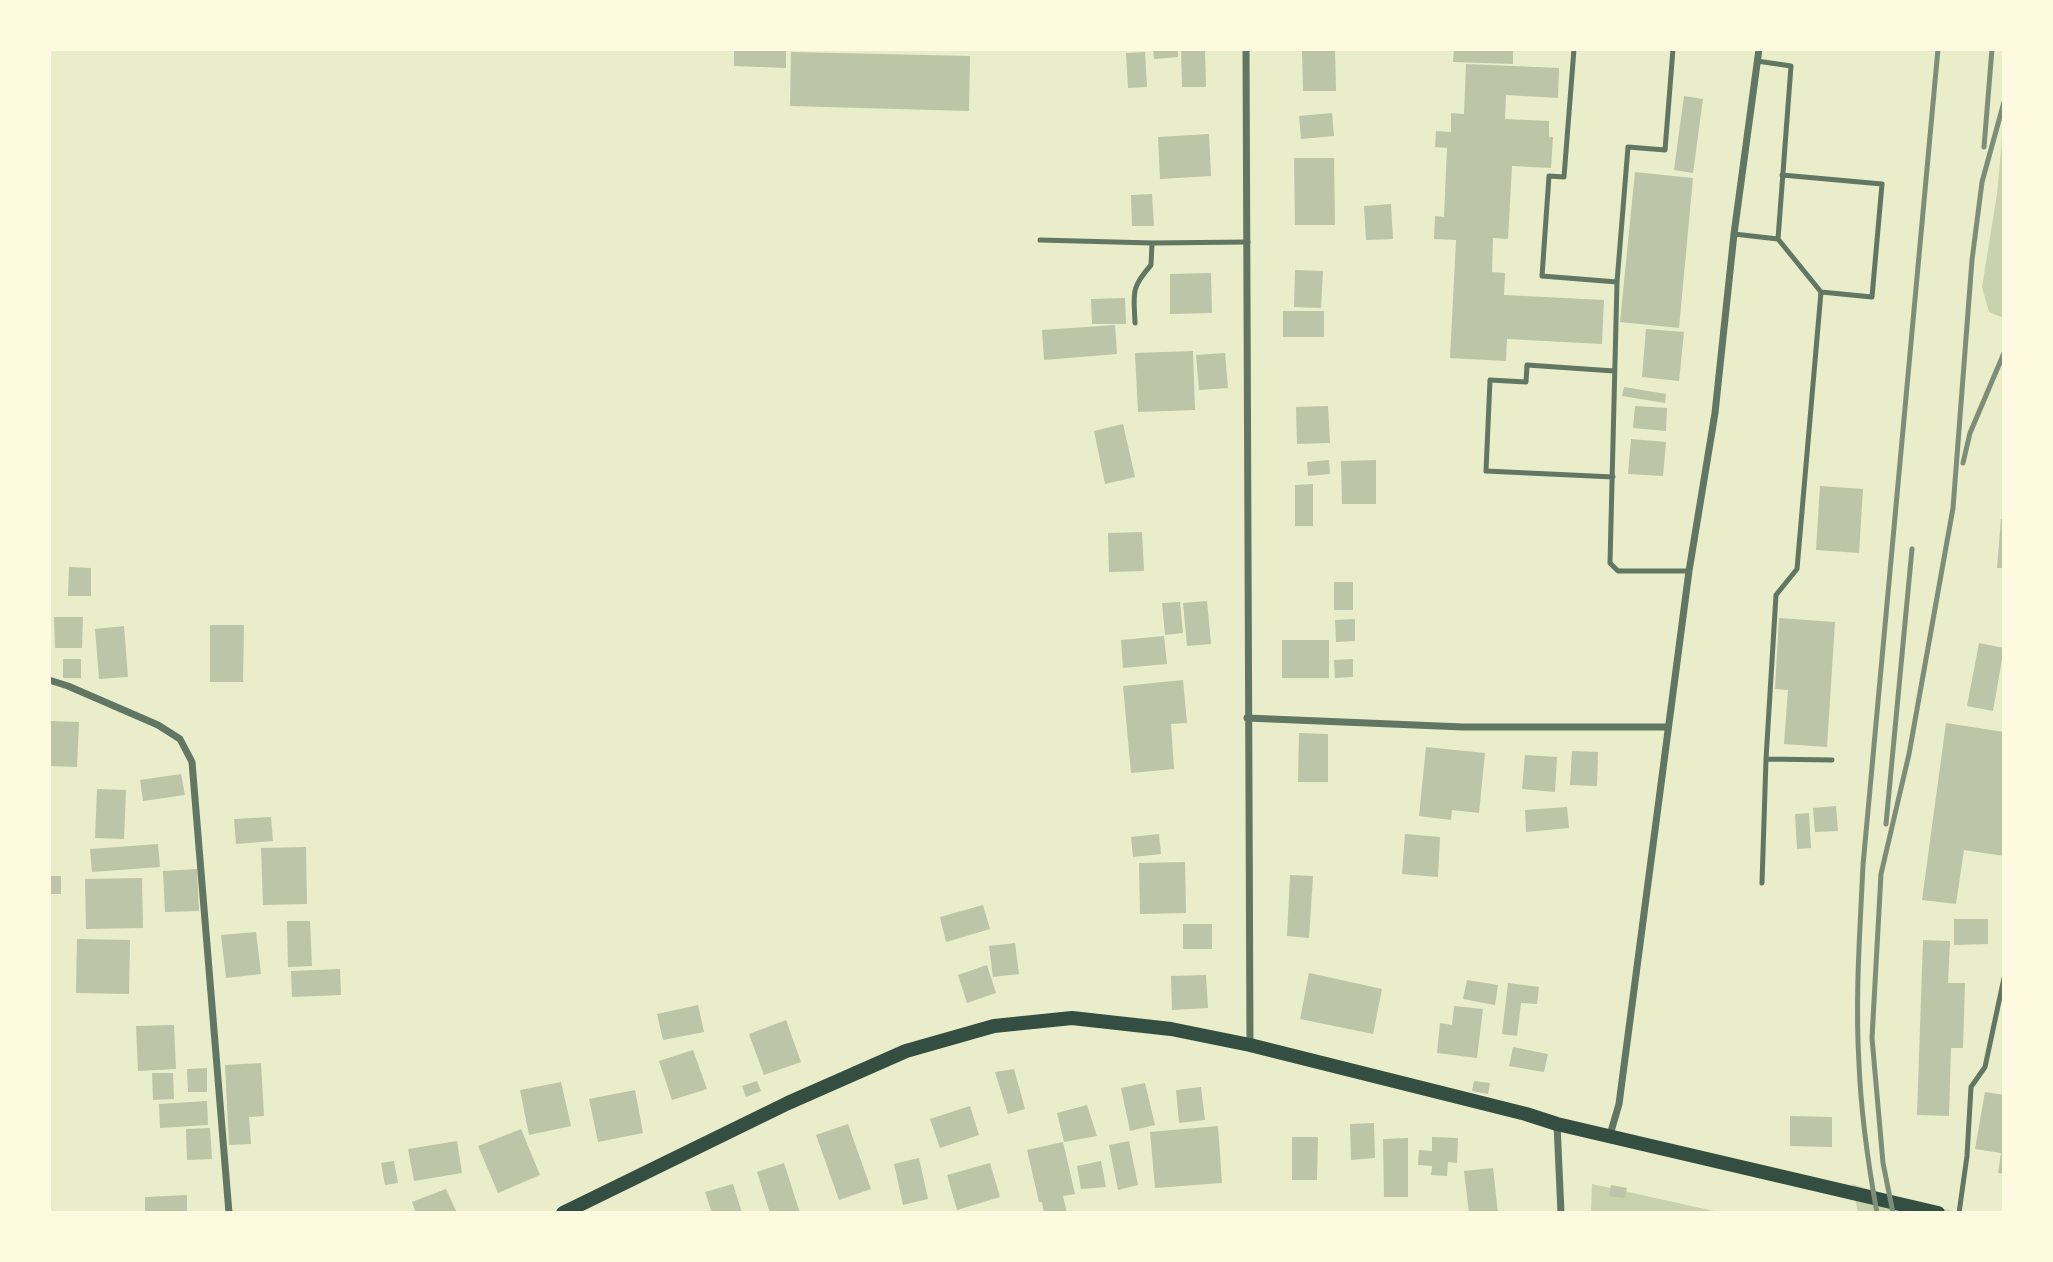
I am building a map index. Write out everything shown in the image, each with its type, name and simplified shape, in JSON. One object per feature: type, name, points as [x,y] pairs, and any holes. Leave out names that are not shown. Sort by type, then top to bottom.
[{"type":"main road","points":[[563,1213],[788,1103],[895,1056],[994,1026],[1072,1018],[1171,1029],[1250,1045],[1557,1124],[1938,1213]]},
{"type":"street","points":[[1246,49],[1250,1045]]},
{"type":"street","points":[[1611,1135],[1619,1104],[1689,571],[1715,413],[1734,234],[1759,49]]},
{"type":"street","points":[[49,680],[79,690],[158,725],[180,738],[192,762],[229,1213]]},
{"type":"street","points":[[1248,718],[1463,727],[1668,727]]},
{"type":"street","points":[[1557,1124],[1561,1213]]},
{"type":"lane","points":[[1574,49],[1564,177],[1549,176],[1542,276],[1617,282]]},
{"type":"lane","points":[[1674,49],[1665,150],[1628,147],[1617,282],[1610,563],[1618,571],[1689,571]]},
{"type":"lane","points":[[1757,61],[1791,66],[1778,239],[1821,292],[1797,569],[1776,595],[1762,883]]},
{"type":"lane","points":[[1782,175],[1882,184],[1872,297],[1821,292]]},
{"type":"lane","points":[[1734,234],[1778,239]]},
{"type":"lane","points":[[1040,240],[1248,242]]},
{"type":"lane","points":[[1135,323],[1134,286],[1151,265],[1152,243]]},
{"type":"lane","points":[[1613,477],[1486,471],[1490,380],[1526,382],[1527,365],[1614,371]]},
{"type":"lane","points":[[1766,759],[1832,760]]},
{"type":"lane","points":[[1959,1213],[1968,1156],[1972,1087],[1985,1067],[2004,978]]},
{"type":"green space","points":[[2004,118],[2004,318],[1989,312],[1982,287],[1997,194]]},
{"type":"green space","points":[[1592,1184],[1723,1213],[1591,1213]]},
{"type":"green space","points":[[1852,1184],[1914,1203],[1964,1213],[1858,1213]]},
{"type":"building","points":[[734,49],[786,49],[786,68],[734,66]]},
{"type":"building","points":[[1153,49],[1178,49],[1178,57],[1154,59]]},
{"type":"building","points":[[1181,49],[1205,49],[1206,87],[1182,87]]},
{"type":"building","points":[[1302,49],[1335,49],[1336,91],[1303,91]]},
{"type":"building","points":[[1454,49],[1513,49],[1513,64],[1453,62]]},
{"type":"building","points":[[791,52],[970,56],[969,111],[790,106]]},
{"type":"building","points":[[1145,52],[1147,87],[1128,88],[1126,53]]},
{"type":"building","points":[[1466,64],[1559,68],[1558,98],[1506,95],[1505,119],[1549,121],[1549,137],[1553,137],[1551,168],[1512,166],[1508,239],[1493,238],[1492,272],[1505,273],[1504,295],[1604,300],[1602,344],[1507,339],[1506,361],[1450,358],[1456,240],[1434,239],[1435,216],[1444,217],[1447,148],[1435,147],[1436,131],[1451,132],[1451,113],[1464,114]]},
{"type":"building","points":[[1684,96],[1703,99],[1693,173],[1674,170]]},
{"type":"building","points":[[1332,113],[1334,136],[1301,139],[1299,116]]},
{"type":"building","points":[[1209,134],[1211,176],[1160,179],[1158,137]]},
{"type":"building","points":[[1294,158],[1334,158],[1335,225],[1295,225]]},
{"type":"building","points":[[1635,172],[1693,178],[1679,328],[1620,322]]},
{"type":"building","points":[[1152,194],[1154,226],[1132,226],[1131,195]]},
{"type":"building","points":[[1391,204],[1393,239],[1366,240],[1364,206]]},
{"type":"building","points":[[1295,270],[1323,271],[1321,308],[1294,307]]},
{"type":"building","points":[[1211,273],[1212,313],[1170,314],[1170,274]]},
{"type":"building","points":[[1125,298],[1126,324],[1092,324],[1091,299]]},
{"type":"building","points":[[1283,311],[1324,311],[1324,337],[1283,337]]},
{"type":"building","points":[[1115,325],[1117,354],[1044,360],[1042,330]]},
{"type":"building","points":[[1646,329],[1684,332],[1679,381],[1642,377]]},
{"type":"building","points":[[1193,351],[1195,410],[1138,412],[1135,353]]},
{"type":"building","points":[[1225,353],[1228,388],[1199,390],[1196,355]]},
{"type":"building","points":[[1624,387],[1666,394],[1665,403],[1622,396]]},
{"type":"building","points":[[1328,406],[1330,443],[1297,444],[1296,407]]},
{"type":"building","points":[[1635,406],[1667,408],[1666,431],[1633,428]]},
{"type":"building","points":[[1123,424],[1135,477],[1105,484],[1094,431]]},
{"type":"building","points":[[1631,439],[1666,442],[1663,476],[1628,474]]},
{"type":"building","points":[[1329,460],[1330,474],[1308,476],[1307,462]]},
{"type":"building","points":[[1376,460],[1376,504],[1342,504],[1341,461]]},
{"type":"building","points":[[1313,484],[1313,526],[1295,526],[1295,485]]},
{"type":"building","points":[[1820,486],[1863,489],[1859,553],[1816,550]]},
{"type":"building","points":[[2001,519],[2004,519],[2004,568],[1997,568]]},
{"type":"building","points":[[1142,532],[1144,571],[1109,572],[1108,533]]},
{"type":"building","points":[[69,567],[91,568],[91,596],[68,596]]},
{"type":"building","points":[[1334,582],[1353,582],[1353,610],[1334,610]]},
{"type":"building","points":[[1207,601],[1211,644],[1187,646],[1183,603]]},
{"type":"building","points":[[1180,602],[1183,633],[1165,635],[1162,603]]},
{"type":"building","points":[[54,617],[83,617],[82,648],[55,648]]},
{"type":"building","points":[[1779,618],[1835,622],[1827,747],[1784,744],[1788,690],[1775,689]]},
{"type":"building","points":[[1355,619],[1355,641],[1336,642],[1335,620]]},
{"type":"building","points":[[210,625],[244,625],[243,682],[210,682]]},
{"type":"building","points":[[124,626],[128,677],[99,679],[95,629]]},
{"type":"building","points":[[1164,636],[1167,664],[1123,668],[1121,640]]},
{"type":"building","points":[[1282,640],[1329,640],[1329,678],[1282,678]]},
{"type":"building","points":[[1979,643],[2004,648],[1993,711],[1967,706]]},
{"type":"building","points":[[63,659],[81,659],[81,678],[63,678]]},
{"type":"building","points":[[1353,659],[1353,677],[1335,678],[1334,660]]},
{"type":"building","points":[[1183,680],[1187,723],[1171,724],[1174,769],[1131,773],[1123,686]]},
{"type":"building","points":[[49,721],[79,722],[77,767],[49,766]]},
{"type":"building","points":[[1946,723],[2004,732],[2004,856],[1964,850],[1956,904],[1922,900]]},
{"type":"building","points":[[1299,733],[1328,734],[1328,782],[1298,782]]},
{"type":"building","points":[[1426,747],[1485,753],[1479,813],[1452,810],[1451,820],[1419,816]]},
{"type":"building","points":[[1572,751],[1598,752],[1597,786],[1570,785]]},
{"type":"building","points":[[1525,755],[1557,757],[1555,792],[1522,789]]},
{"type":"building","points":[[181,774],[185,795],[143,801],[140,780]]},
{"type":"building","points":[[97,789],[126,790],[124,839],[95,838]]},
{"type":"building","points":[[1836,806],[1838,831],[1815,832],[1813,808]]},
{"type":"building","points":[[1567,807],[1569,828],[1526,832],[1525,810]]},
{"type":"building","points":[[1809,813],[1811,848],[1797,849],[1795,814]]},
{"type":"building","points":[[271,817],[273,841],[236,844],[234,819]]},
{"type":"building","points":[[1159,834],[1161,854],[1133,857],[1131,837]]},
{"type":"building","points":[[1405,834],[1440,837],[1438,877],[1402,874]]},
{"type":"building","points":[[158,844],[160,867],[92,872],[90,849]]},
{"type":"building","points":[[306,847],[307,904],[263,905],[261,848]]},
{"type":"building","points":[[1185,862],[1186,913],[1140,914],[1139,863]]},
{"type":"building","points":[[197,869],[199,911],[165,912],[163,871]]},
{"type":"building","points":[[1290,875],[1313,876],[1309,938],[1287,936]]},
{"type":"building","points":[[49,876],[61,876],[61,894],[49,894]]},
{"type":"building","points":[[142,878],[143,928],[86,929],[85,879]]},
{"type":"building","points":[[983,905],[990,929],[946,942],[940,917]]},
{"type":"building","points":[[1954,919],[1988,919],[1988,944],[1954,945]]},
{"type":"building","points":[[287,921],[310,921],[312,966],[288,967]]},
{"type":"building","points":[[1183,924],[1212,924],[1212,949],[1183,949]]},
{"type":"building","points":[[256,932],[261,974],[226,978],[221,935]]},
{"type":"building","points":[[77,939],[130,940],[129,994],[76,993]]},
{"type":"building","points":[[1923,940],[1950,941],[1948,983],[1965,983],[1963,1048],[1951,1048],[1949,1116],[1917,1115]]},
{"type":"building","points":[[1015,943],[1019,974],[993,977],[989,946]]},
{"type":"building","points":[[987,965],[996,993],[967,1003],[958,975]]},
{"type":"building","points":[[340,969],[341,995],[292,997],[291,971]]},
{"type":"building","points":[[1309,973],[1382,989],[1373,1034],[1300,1019]]},
{"type":"building","points":[[1206,975],[1208,1008],[1172,1010],[1171,976]]},
{"type":"building","points":[[1467,980],[1498,985],[1495,1005],[1463,999]]},
{"type":"building","points":[[1508,983],[1539,987],[1537,1004],[1521,1003],[1517,1036],[1502,1034]]},
{"type":"building","points":[[698,1005],[704,1032],[663,1040],[657,1014]]},
{"type":"building","points":[[1454,1006],[1483,1009],[1477,1058],[1437,1053],[1440,1023],[1452,1025]]},
{"type":"building","points":[[786,1020],[801,1062],[764,1075],[749,1034]]},
{"type":"building","points":[[174,1025],[176,1069],[138,1071],[136,1026]]},
{"type":"building","points":[[1513,1047],[1548,1054],[1544,1072],[1509,1066]]},
{"type":"building","points":[[693,1050],[707,1089],[672,1100],[659,1061]]},
{"type":"building","points":[[261,1063],[264,1116],[249,1117],[251,1144],[229,1145],[225,1065]]},
{"type":"building","points":[[207,1068],[207,1092],[188,1092],[187,1069]]},
{"type":"building","points":[[1014,1069],[1025,1109],[1008,1114],[995,1072]]},
{"type":"building","points":[[152,1073],[173,1073],[174,1099],[153,1100]]},
{"type":"building","points":[[757,1081],[761,1091],[746,1097],[742,1086]]},
{"type":"building","points":[[1474,1081],[1490,1083],[1488,1094],[1472,1091]]},
{"type":"building","points":[[561,1082],[571,1126],[529,1135],[520,1090]]},
{"type":"building","points":[[1145,1083],[1155,1125],[1130,1131],[1121,1088]]},
{"type":"building","points":[[1201,1087],[1205,1120],[1179,1123],[1176,1090]]},
{"type":"building","points":[[635,1090],[643,1133],[598,1142],[589,1099]]},
{"type":"building","points":[[1985,1092],[2004,1095],[2004,1174],[1998,1173],[2001,1153],[1975,1149]]},
{"type":"building","points":[[207,1101],[208,1125],[160,1128],[159,1104]]},
{"type":"building","points":[[1087,1105],[1097,1136],[1064,1142],[1057,1113]]},
{"type":"building","points":[[970,1106],[979,1135],[940,1148],[930,1119]]},
{"type":"building","points":[[1790,1116],[1832,1117],[1832,1147],[1790,1146]]},
{"type":"building","points":[[1374,1123],[1375,1158],[1351,1160],[1350,1124]]},
{"type":"building","points":[[848,1124],[871,1189],[839,1200],[816,1135]]},
{"type":"building","points":[[1218,1126],[1222,1183],[1155,1188],[1150,1132]]},
{"type":"building","points":[[210,1128],[212,1159],[187,1160],[186,1129]]},
{"type":"building","points":[[521,1129],[540,1175],[498,1193],[478,1146]]},
{"type":"building","points":[[1292,1137],[1318,1137],[1317,1180],[1292,1180]]},
{"type":"building","points":[[1432,1137],[1458,1138],[1457,1163],[1448,1162],[1447,1176],[1431,1175],[1432,1166],[1418,1165],[1419,1150],[1432,1151]]},
{"type":"building","points":[[1408,1138],[1408,1197],[1384,1197],[1383,1139]]},
{"type":"building","points":[[457,1141],[462,1173],[414,1181],[408,1149]]},
{"type":"building","points":[[1129,1141],[1138,1185],[1118,1190],[1109,1145]]},
{"type":"building","points":[[1063,1142],[1075,1194],[1063,1196],[1067,1213],[1044,1213],[1027,1150]]},
{"type":"building","points":[[919,1158],[928,1199],[903,1205],[894,1164]]},
{"type":"building","points":[[394,1161],[398,1183],[385,1185],[381,1163]]},
{"type":"building","points":[[1101,1161],[1106,1187],[1081,1189],[1077,1166]]},
{"type":"building","points":[[784,1163],[800,1213],[770,1213],[757,1172]]},
{"type":"building","points":[[990,1163],[1000,1197],[957,1210],[947,1175]]},
{"type":"building","points":[[1493,1168],[1498,1213],[1469,1213],[1464,1171]]},
{"type":"building","points":[[733,1184],[742,1213],[712,1213],[705,1192]]},
{"type":"building","points":[[1611,1185],[1627,1188],[1625,1198],[1609,1196]]},
{"type":"building","points":[[446,1189],[457,1213],[416,1213],[412,1202]]},
{"type":"building","points":[[187,1195],[187,1213],[145,1213],[145,1197]]},
{"type":"railway","points":[[1877,1213],[1863,1120],[1858,1039],[1858,964],[1863,865],[1938,49]]},
{"type":"railway","points":[[1984,147],[1992,49]]},
{"type":"railway","points":[[1893,1213],[1883,1163],[1872,1038],[1881,874],[1909,754],[1953,508],[1972,260],[1982,182],[2004,102]]},
{"type":"railway","points":[[1963,463],[1970,433],[2004,353]]},
{"type":"railway","points":[[1886,824],[1912,549]]}]
